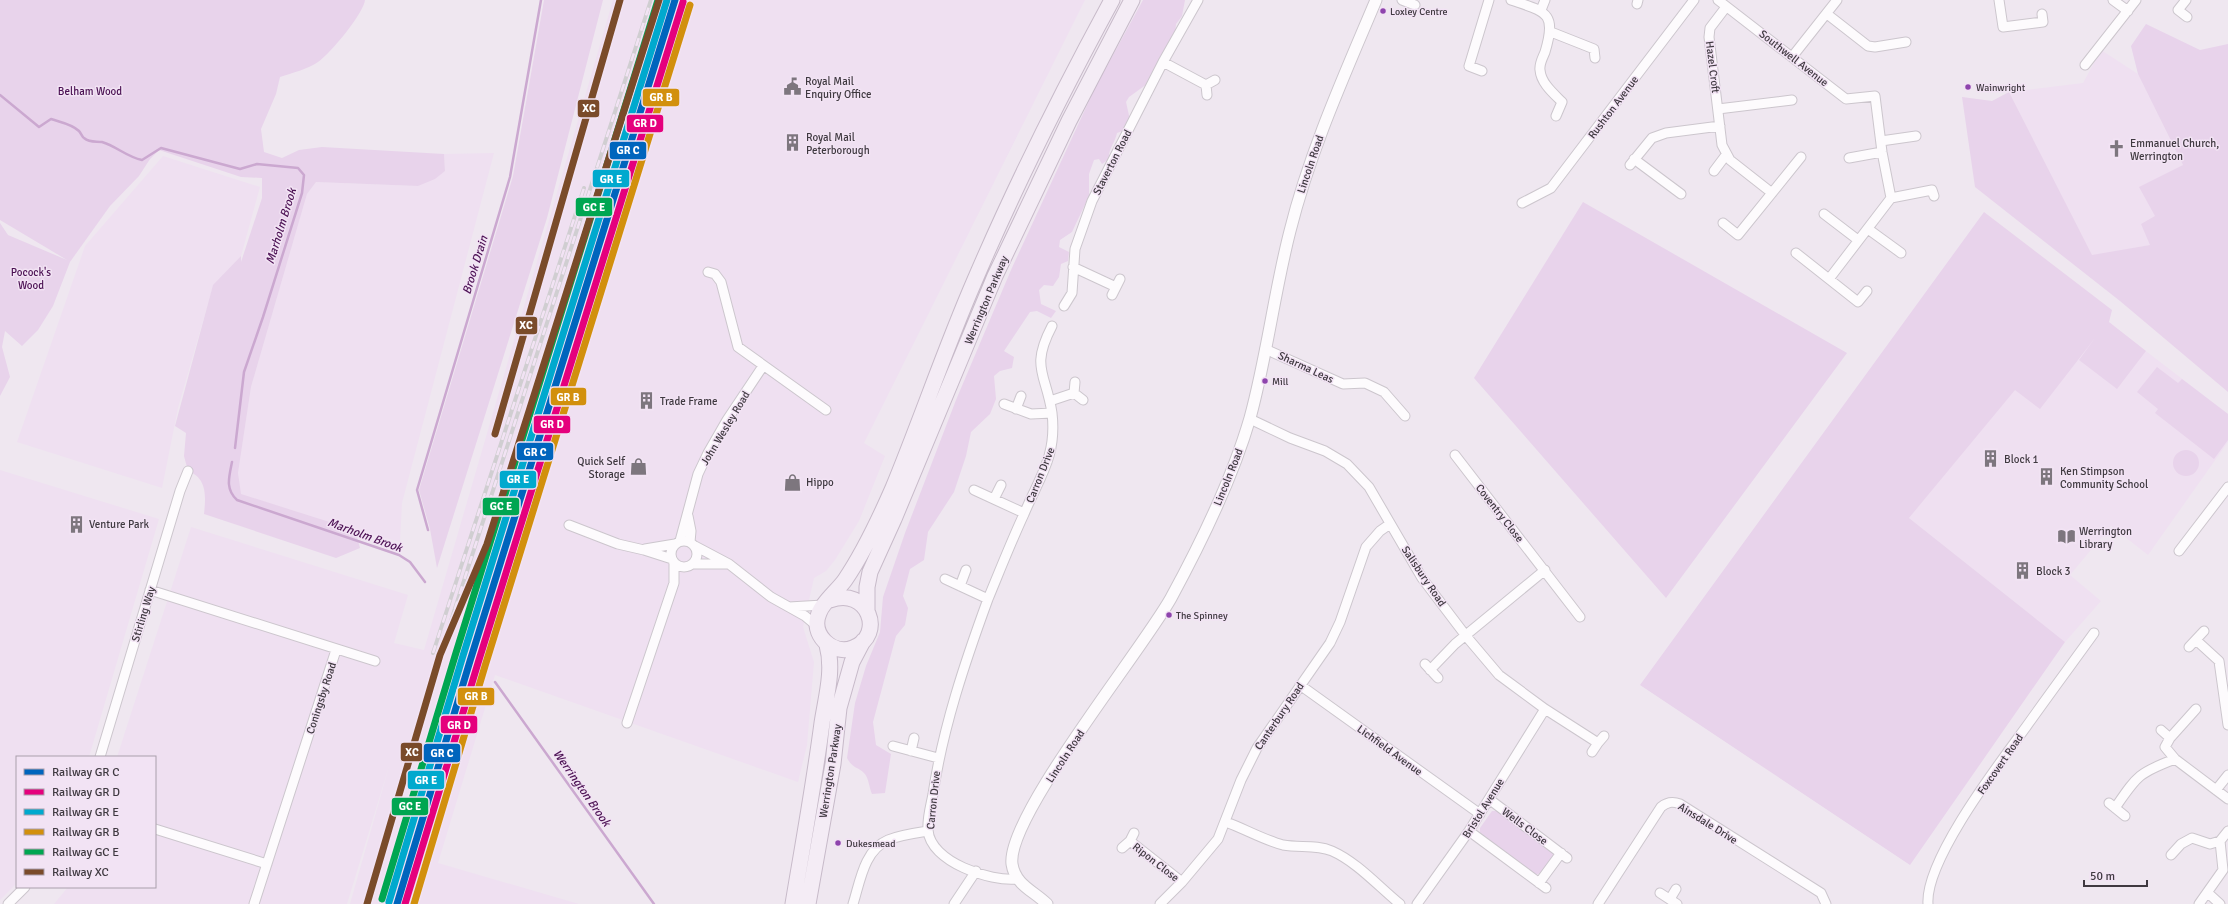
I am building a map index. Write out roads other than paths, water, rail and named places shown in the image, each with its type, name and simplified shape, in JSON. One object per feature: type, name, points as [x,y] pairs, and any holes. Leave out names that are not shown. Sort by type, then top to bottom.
[{"type":"highway","name":"Werrington Parkway","points":[[827,602],[859,556],[881,514],[974,282],[1040,140],[1112,0]]},
{"type":"highway","name":"Werrington Parkway","points":[[867,610],[867,587],[870,572],[894,519],[995,276],[1069,121],[1132,0]]},
{"type":"highway","points":[[838,597],[850,598],[861,603],[867,610],[870,626],[863,641],[857,646],[842,650],[827,645],[821,638],[817,626],[818,613],[827,602],[838,597]]},
{"type":"highway","name":"Werrington Parkway","points":[[808,904],[833,764],[839,708],[852,662],[863,641]]},
{"type":"highway","name":"Werrington Parkway","points":[[793,904],[819,755],[829,683],[830,658],[827,645]]},
{"type":"street","name":"Staverton Road","points":[[1064,306],[1072,293],[1073,266],[1079,236],[1092,201],[1163,62],[1198,0]]},
{"type":"street","name":"Lincoln Road","points":[[1017,879],[1012,862],[1012,853],[1024,821],[1064,756],[1164,610],[1192,559],[1222,493],[1250,419],[1266,349],[1279,275],[1301,191],[1329,111],[1376,0]]},
{"type":"street","points":[[1402,0],[1415,5]]},
{"type":"street","points":[[1482,70],[1469,66],[1489,0]]},
{"type":"street","points":[[1511,0],[1541,10],[1548,21],[1551,32],[1540,68],[1542,77],[1548,88],[1562,102],[1556,116]]},
{"type":"street","points":[[1541,10],[1545,0]]},
{"type":"street","name":"Rushton Avenue","points":[[1522,203],[1551,188],[1694,0]]},
{"type":"street","name":"Southwell Avenue","points":[[1718,0],[1846,99],[1875,96],[1881,141]]},
{"type":"street","points":[[1792,57],[1837,0]]},
{"type":"street","points":[[1999,0],[2003,27],[2043,22],[2042,14]]},
{"type":"street","points":[[2113,0],[2128,11]]},
{"type":"street","points":[[2085,65],[2136,0]]},
{"type":"street","points":[[2186,0],[2178,10],[2187,17]]},
{"type":"street","name":"Hazel Croft","points":[[1726,7],[1710,28],[1709,37],[1722,145],[1726,155]]},
{"type":"street","points":[[1827,14],[1868,46],[1875,47],[1906,42]]},
{"type":"street","points":[[1551,32],[1594,49],[1595,58]]},
{"type":"street","points":[[1163,62],[1207,90],[1215,80]]},
{"type":"street","points":[[1718,109],[1792,100]]},
{"type":"street","points":[[1681,194],[1632,162],[1652,138],[1666,133],[1720,126]]},
{"type":"street","points":[[1891,198],[1881,141],[1916,136]]},
{"type":"street","points":[[1849,158],[1882,152]]},
{"type":"street","points":[[1714,171],[1726,155],[1772,193]]},
{"type":"street","points":[[1723,223],[1738,235],[1801,157]]},
{"type":"street","points":[[1830,279],[1891,198],[1932,190],[1934,196]]},
{"type":"street","points":[[1824,214],[1858,240]]},
{"type":"street","points":[[1868,229],[1901,253]]},
{"type":"street","points":[[1796,253],[1858,302],[1867,290]]},
{"type":"street","points":[[1073,266],[1116,287]]},
{"type":"street","points":[[708,272],[715,274],[721,282],[738,346],[763,366],[826,410]]},
{"type":"street","name":"Carron Drive","points":[[1017,879],[1006,880],[950,861],[933,843],[928,831],[938,758],[966,661],[988,599],[1024,513],[1050,458],[1053,443],[1052,413],[1050,401],[1042,378],[1040,365],[1045,340],[1052,326]]},
{"type":"street","name":"Sharma Leas","points":[[1266,349],[1343,384],[1365,383],[1384,392],[1405,416]]},
{"type":"street","name":"John Wesley Road","points":[[677,543],[688,516],[698,474],[708,453],[727,420],[763,366]]},
{"type":"street","points":[[1074,393],[1076,382]]},
{"type":"street","points":[[1050,401],[1074,393]]},
{"type":"street","points":[[1074,393],[1083,400]]},
{"type":"street","points":[[1016,409],[1021,396]]},
{"type":"street","points":[[1004,404],[1031,414],[1052,413]]},
{"type":"street","name":"Salisbury Road","points":[[1250,419],[1290,438],[1325,451],[1347,464],[1369,487],[1422,578],[1466,636],[1499,675],[1545,709],[1601,740],[1592,752]]},
{"type":"street","name":"Coventry Close","points":[[1455,456],[1580,617]]},
{"type":"street","name":"Stirling Way","points":[[100,756],[150,590],[188,471]]},
{"type":"street","points":[[994,500],[1001,485]]},
{"type":"street","points":[[2179,551],[2228,487]]},
{"type":"street","name":"Carron Drive","points":[[974,490],[1024,513]]},
{"type":"street","name":"John Wesley Road","points":[[688,516],[692,544]]},
{"type":"street","points":[[569,524],[618,544],[644,550],[673,560],[680,566],[729,564]]},
{"type":"street","name":"Canterbury Road","points":[[1160,904],[1182,882],[1218,838],[1226,822],[1241,780],[1257,748],[1330,643],[1354,586],[1366,547],[1380,531],[1390,524]]},
{"type":"street","points":[[627,723],[674,583],[673,560],[671,552],[677,543]]},
{"type":"street","points":[[644,550],[677,543],[692,544],[729,564],[771,597],[805,616],[817,626]]},
{"type":"street","points":[[674,583],[697,557],[692,544]]},
{"type":"street","points":[[960,586],[966,570]]},
{"type":"street","points":[[1438,678],[1427,667],[1545,570]]},
{"type":"street","points":[[945,579],[988,599]]},
{"type":"street","name":"Coningsby Road","points":[[150,590],[336,650],[254,904]]},
{"type":"street","points":[[788,607],[827,602]]},
{"type":"street","points":[[2189,647],[2204,631]]},
{"type":"street","name":"Foxcovert Road","points":[[1928,904],[1928,895],[1932,883],[1956,828],[2094,633]]},
{"type":"street","points":[[2196,640],[2219,661],[2228,725]]},
{"type":"street","points":[[336,650],[375,661]]},
{"type":"street","name":"Lichfield Avenue","points":[[1300,685],[1480,814]]},
{"type":"street","name":"Bristol Avenue","points":[[1417,904],[1469,832],[1545,709]]},
{"type":"street","points":[[2196,709],[2170,738],[2166,747],[2175,759],[2228,799]]},
{"type":"street","points":[[2161,730],[2170,738]]},
{"type":"street","points":[[911,751],[914,738]]},
{"type":"street","name":"Carron Drive","points":[[893,746],[938,758]]},
{"type":"street","points":[[2125,816],[2112,806],[2132,783],[2143,772],[2175,759]]},
{"type":"street","points":[[2216,790],[2228,775]]},
{"type":"street","name":"Wells Close","points":[[1469,832],[1543,885],[1564,855],[1489,799]]},
{"type":"street","name":"Ainsdale Drive","points":[[1598,904],[1661,807],[1666,803],[1673,802],[1683,806],[1821,893],[1826,904]]},
{"type":"street","points":[[1226,822],[1274,842],[1286,845],[1316,846],[1334,852],[1350,862],[1400,904]]},
{"type":"street","points":[[156,829],[267,864]]},
{"type":"street","points":[[853,904],[869,856],[875,848],[888,839],[928,831]]},
{"type":"street","points":[[2171,855],[2181,844],[2192,838],[2210,844],[2220,841],[2228,831]]},
{"type":"street","name":"Ripon Close","points":[[1122,848],[1130,841],[1134,833]]},
{"type":"street","name":"Ripon Close","points":[[1130,841],[1182,882]]},
{"type":"street","points":[[2199,904],[2223,870],[2220,841]]},
{"type":"street","points":[[954,904],[976,871]]},
{"type":"street","points":[[1017,879],[1047,904]]},
{"type":"street","points":[[8,904],[24,888]]},
{"type":"street","points":[[1660,893],[1674,902],[1676,889]]},
{"type":"street","points":[[2208,893],[2220,904]]},
{"type":"waterway","name":"Brook Drain","points":[[428,530],[417,490],[510,177],[541,0]]},
{"type":"waterway","name":"Marholm Brook","points":[[0,95],[39,127],[51,119],[62,122],[76,129],[86,140],[102,142],[137,159],[142,160],[161,148],[240,169],[257,164],[298,168],[304,175],[302,193],[244,372],[235,448]]},
{"type":"waterway","name":"Marholm Brook","points":[[232,462],[229,487],[233,496],[237,500],[399,555],[410,562],[425,582]]},
{"type":"waterway","name":"Werrington Brook","points":[[495,682],[654,904]]},
{"type":"railway","points":[[440,655],[651,0]]},
{"type":"railway","points":[[404,904],[683,0]]},
{"type":"railway","points":[[433,653],[584,188]]},
{"type":"rail line","name":"XC","points":[[495,434],[620,0]]},
{"type":"rail line","name":"XC","points":[[367,904],[440,655],[487,544],[659,0]]},
{"type":"place","name":"Loxley Centre","points":[[1383,11]]},
{"type":"place","name":"Royal Mail Enquiry Office","points":[[792,87]]},
{"type":"place","name":"Wainwright","points":[[1968,87]]},
{"type":"place","name":"Royal Mail Peterborough","points":[[793,143]]},
{"type":"place","name":"Emmanuel Church, Werrington","points":[[2117,149]]},
{"type":"place","name":"Mill","points":[[1265,381]]},
{"type":"place","name":"Trade Frame","points":[[647,401]]},
{"type":"place","name":"Block 1","points":[[1991,459]]},
{"type":"place","name":"Quick Self Storage","points":[[638,467]]},
{"type":"place","name":"Ken Stimpson Community School","points":[[2047,477]]},
{"type":"place","name":"Hippo","points":[[793,482]]},
{"type":"place","name":"Venture Park","points":[[76,524]]},
{"type":"place","name":"Werrington Library","points":[[2066,537]]},
{"type":"place","name":"Block 3","points":[[2023,571]]},
{"type":"place","name":"The Spinney","points":[[1169,615]]},
{"type":"place","name":"Dukesmead","points":[[838,843]]},
{"type":"park label","name":"Belham Wood","points":[[90,91]]},
{"type":"park label","name":"Pocock's Wood","points":[[31,278]]}]
